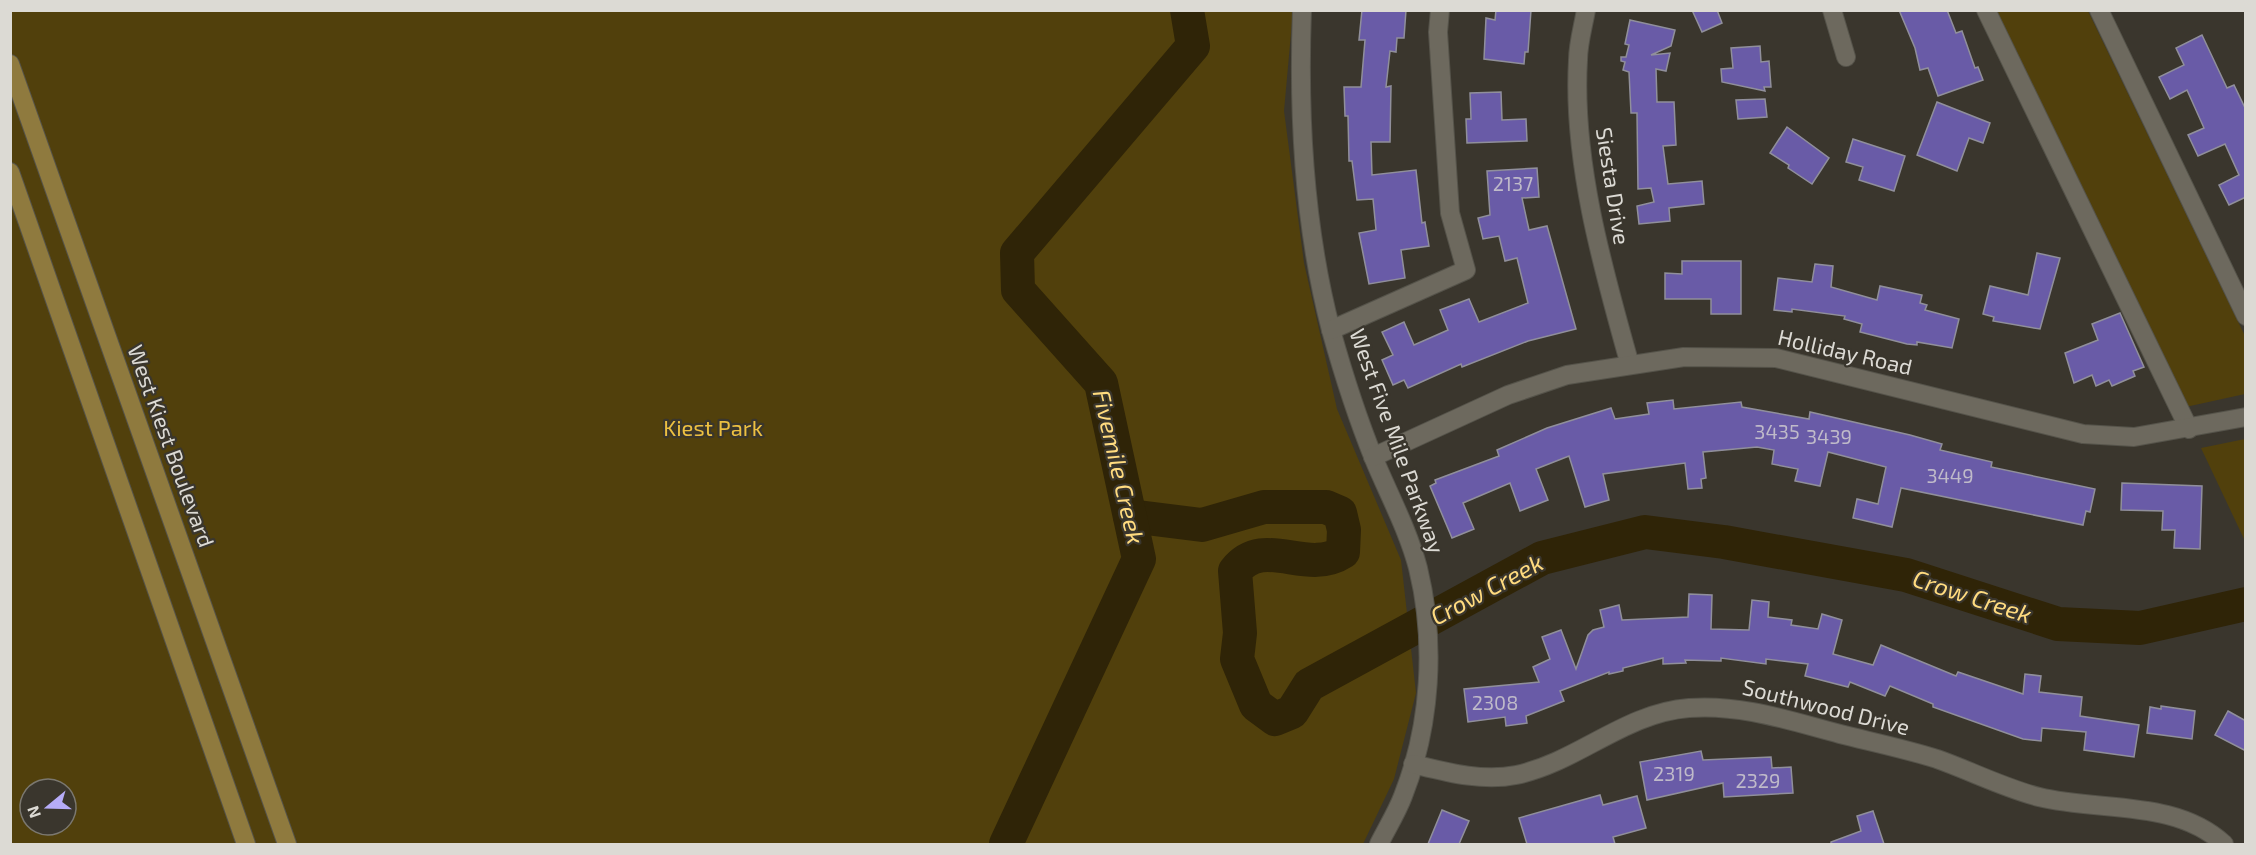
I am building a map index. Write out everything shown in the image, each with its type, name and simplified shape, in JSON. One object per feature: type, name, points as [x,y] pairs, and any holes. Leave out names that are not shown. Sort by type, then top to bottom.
[{"type":"main road","name":"West Kiest Boulevard","points":[[10,64],[287,844]]},
{"type":"main road","points":[[10,172],[246,844]]},
{"type":"street","name":"West Five Mile Parkway","points":[[1302,10],[1300,61],[1304,158],[1311,228],[1331,330],[1373,458],[1418,569],[1428,641],[1428,674],[1423,723],[1403,796],[1379,844]]},
{"type":"street","points":[[1331,330],[1466,270],[1450,213],[1438,32],[1440,10]]},
{"type":"street","name":"Siesta Drive","points":[[1586,10],[1578,59],[1579,117],[1595,240],[1629,365]]},
{"type":"street","points":[[1832,10],[1846,57]]},
{"type":"street","points":[[1986,10],[2189,429]]},
{"type":"street","points":[[2099,10],[2246,316]]},
{"type":"street","name":"Holliday Road","points":[[1373,458],[1508,395],[1567,375],[1684,357],[1776,358],[2083,434],[2134,437],[2246,417]]},
{"type":"street","name":"Southwood Drive","points":[[1413,764],[1478,777],[1516,775],[1550,764],[1619,728],[1648,717],[1686,708],[1746,710],[1936,759],[2041,798],[2170,814],[2208,830],[2224,844]]},
{"type":"green space","name":"Kiest Park","points":[[11,11],[1293,11],[1284,111],[1304,263],[1337,409],[1401,560],[1416,693],[1394,779],[1363,844],[11,844]]},
{"type":"green space","points":[[1991,11],[2088,11],[2245,336],[2245,394],[2181,408]]},
{"type":"green space","points":[[2246,439],[2245,541],[2201,448]]},
{"type":"building","points":[[1362,10],[1406,10],[1404,38],[1397,38],[1396,52],[1390,51],[1386,87],[1391,86],[1390,142],[1371,142],[1372,175],[1416,170],[1422,223],[1425,222],[1429,246],[1401,250],[1405,278],[1369,284],[1359,233],[1376,230],[1373,199],[1357,200],[1352,161],[1349,161],[1348,116],[1345,116],[1344,87],[1361,87],[1365,40],[1359,40]]},
{"type":"building","points":[[1496,10],[1531,10],[1528,52],[1525,52],[1524,64],[1484,59],[1486,18],[1495,20]]},
{"type":"building","points":[[1692,10],[1717,10],[1722,23],[1702,32]]},
{"type":"building","points":[[1899,10],[1947,10],[1956,33],[1962,31],[1975,68],[1978,67],[1983,80],[1938,96],[1928,68],[1920,70],[1915,48]]},
{"type":"building","points":[[1630,20],[1675,30],[1671,46],[1651,55],[1670,53],[1666,71],[1656,69],[1657,102],[1674,102],[1676,145],[1663,146],[1668,184],[1702,181],[1704,204],[1669,208],[1670,221],[1639,224],[1637,206],[1654,202],[1651,188],[1638,189],[1637,113],[1631,113],[1629,72],[1623,70],[1625,62],[1621,61],[1621,57],[1626,57],[1629,45],[1625,44]]},
{"type":"building","points":[[2202,35],[2227,88],[2234,85],[2246,110],[2246,197],[2229,205],[2219,185],[2239,175],[2225,144],[2198,156],[2188,135],[2204,128],[2187,90],[2170,99],[2159,77],[2184,65],[2176,48]]},
{"type":"building","points":[[1760,46],[1761,62],[1769,61],[1771,87],[1764,87],[1765,91],[1722,82],[1721,69],[1733,68],[1731,48]]},
{"type":"building","points":[[1501,92],[1502,120],[1526,119],[1527,141],[1467,143],[1466,119],[1471,119],[1470,93]]},
{"type":"building","points":[[1765,99],[1767,117],[1738,119],[1736,100]]},
{"type":"building","points":[[1937,102],[1990,123],[1983,143],[1969,138],[1957,171],[1917,155]]},
{"type":"building","points":[[1787,127],[1829,158],[1812,184],[1770,153]]},
{"type":"building","points":[[1853,139],[1905,156],[1894,191],[1859,180],[1863,167],[1846,162]]},
{"type":"building","points":[[1537,168],[1539,197],[1522,198],[1529,230],[1547,226],[1576,329],[1528,341],[1462,367],[1461,364],[1408,388],[1404,380],[1393,385],[1382,360],[1393,355],[1382,332],[1404,322],[1414,345],[1448,330],[1440,310],[1469,299],[1479,322],[1528,303],[1517,258],[1505,261],[1499,236],[1483,239],[1478,218],[1490,215],[1487,171]]},
{"type":"building","points":[[2037,253],[2060,258],[2040,329],[1993,321],[1994,317],[1983,314],[1990,286],[2028,295]]},
{"type":"building","points":[[1682,261],[1741,261],[1741,314],[1711,314],[1711,299],[1665,299],[1665,273],[1682,274]]},
{"type":"building","points":[[1815,264],[1833,266],[1831,287],[1877,300],[1880,286],[1922,295],[1920,303],[1927,305],[1925,310],[1959,319],[1952,348],[1917,342],[1917,345],[1907,344],[1860,332],[1862,324],[1844,319],[1845,316],[1792,309],[1792,312],[1774,310],[1778,278],[1812,282]]},
{"type":"building","points":[[2120,313],[2144,367],[2133,371],[2135,376],[2112,386],[2109,380],[2096,386],[2092,375],[2074,383],[2065,353],[2098,340],[2092,324]]},
{"type":"building","points":[[1673,400],[1674,409],[1741,402],[1742,407],[1809,419],[1810,412],[1910,435],[1942,444],[1940,450],[1992,462],[1991,467],[2095,489],[2090,512],[2086,511],[2083,525],[1901,488],[1892,527],[1853,518],[1857,499],[1878,504],[1886,467],[1828,452],[1820,486],[1795,481],[1798,469],[1772,464],[1774,450],[1757,447],[1703,452],[1706,478],[1701,479],[1702,488],[1688,489],[1685,463],[1603,474],[1609,500],[1585,507],[1569,456],[1536,469],[1548,500],[1520,511],[1510,483],[1463,503],[1474,529],[1452,538],[1430,486],[1436,483],[1435,480],[1499,456],[1497,450],[1547,428],[1611,408],[1615,419],[1649,414],[1647,403]]},
{"type":"building","points":[[2122,483],[2202,486],[2200,549],[2174,548],[2175,530],[2162,530],[2163,511],[2121,510]]},
{"type":"building","points":[[1689,594],[1712,595],[1711,629],[1749,630],[1752,600],[1769,602],[1768,617],[1792,620],[1791,625],[1818,629],[1822,614],[1842,620],[1833,654],[1873,665],[1881,645],[1956,676],[1958,672],[2023,694],[2025,674],[2041,676],[2039,692],[2082,697],[2080,716],[2139,725],[2134,757],[2084,750],[2086,732],[2042,728],[2041,741],[2023,739],[1933,707],[1933,704],[1890,686],[1885,696],[1850,682],[1848,687],[1805,676],[1808,664],[1766,659],[1766,664],[1721,658],[1721,661],[1685,660],[1686,663],[1663,664],[1663,658],[1623,668],[1623,671],[1609,674],[1609,672],[1560,691],[1564,701],[1526,716],[1527,723],[1506,726],[1505,717],[1468,722],[1464,689],[1539,682],[1533,667],[1550,659],[1542,637],[1561,630],[1576,669],[1588,635],[1593,630],[1604,627],[1600,610],[1619,605],[1622,620],[1688,617]]},
{"type":"building","points":[[2161,706],[2195,711],[2192,739],[2147,733],[2150,707],[2161,709]]},
{"type":"building","points":[[2228,711],[2246,721],[2246,751],[2215,735]]},
{"type":"building","points":[[1701,751],[1703,760],[1771,757],[1772,768],[1791,767],[1793,793],[1724,797],[1723,783],[1647,800],[1640,762]]},
{"type":"building","points":[[1600,795],[1603,805],[1637,796],[1646,828],[1613,837],[1615,844],[1527,844],[1519,818]]},
{"type":"building","points":[[1442,810],[1469,821],[1459,844],[1428,844]]},
{"type":"building","points":[[1873,811],[1884,844],[1831,844],[1831,842],[1861,831],[1857,816]]},
{"type":"waterway","name":"Fivemile Creek","points":[[1006,844],[1139,559],[1101,383],[1018,290],[1017,253],[1193,46],[1187,10]]},
{"type":"waterway","name":"Crow Creek","points":[[1130,516],[1202,525],[1264,507],[1326,507],[1340,513],[1344,530],[1343,552],[1329,558],[1315,560],[1272,555],[1259,556],[1246,561],[1235,571],[1240,633],[1237,659],[1256,705],[1275,719],[1292,712],[1309,685],[1542,558],[1645,532],[1724,542],[1906,575],[2058,624],[2140,628],[2246,604]]}]
